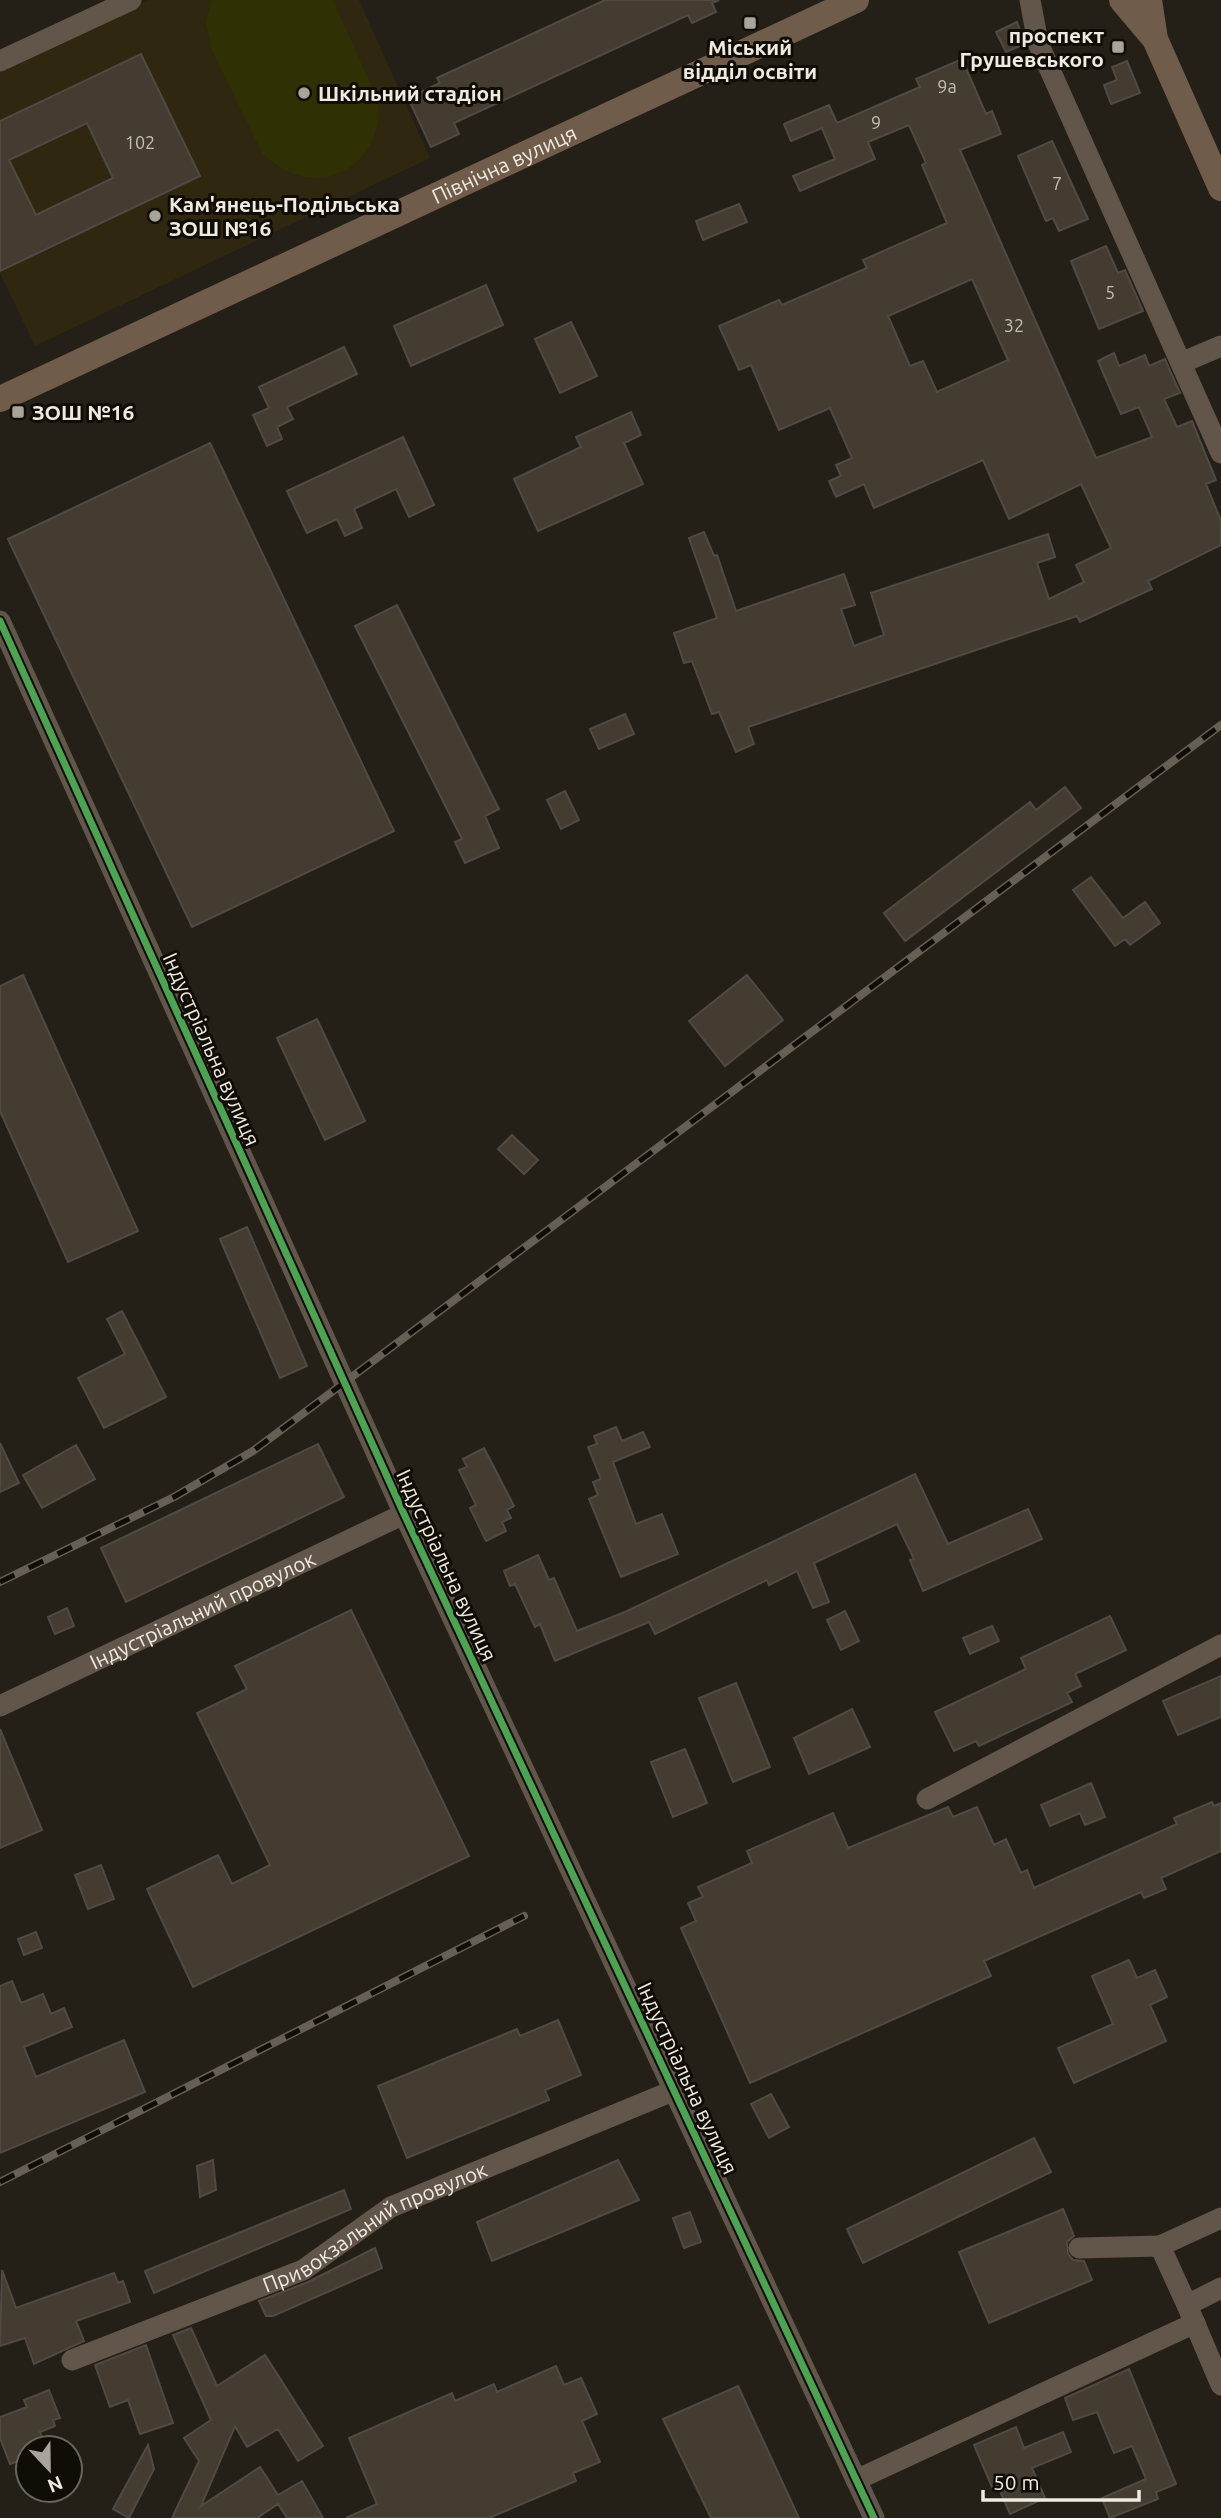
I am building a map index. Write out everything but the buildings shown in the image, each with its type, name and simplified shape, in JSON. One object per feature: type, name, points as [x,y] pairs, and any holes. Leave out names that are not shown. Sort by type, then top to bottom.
[{"type":"main road","name":"Північна вулиця","points":[[0,399],[856,0]]},
{"type":"main road","points":[[1122,0],[1155,39]]},
{"type":"main road","points":[[1149,0],[1155,39],[1221,188]]},
{"type":"street","points":[[0,61],[131,0]]},
{"type":"street","points":[[1030,0],[1038,43],[1221,453]]},
{"type":"street","points":[[1181,363],[1221,346]]},
{"type":"street","name":"Індустріальна вулиця","points":[[0,621],[404,1514],[874,2518]]},
{"type":"street","name":"Індустріальний провулок","points":[[0,1706],[404,1514]]},
{"type":"street","points":[[927,1799],[1221,1646]]},
{"type":"street","name":"Привокзальний провулок","points":[[72,2360],[303,2270],[391,2207],[675,2090]]},
{"type":"street","points":[[1079,2248],[1160,2246],[1221,2218]]},
{"type":"street","points":[[1160,2246],[1221,2385]]},
{"type":"street","points":[[856,2480],[1191,2314],[1221,2288]]},
{"type":"shaded area","name":"Кам'янець-Подільська ЗОШ №16","points":[[149,0],[359,0],[430,158],[35,346],[0,273],[0,70]]},
{"type":"shaded area","name":"Шкільний стадіон","points":[[211,0],[333,0],[378,100],[377,125],[370,145],[358,161],[341,172],[323,177],[302,176],[282,168],[262,153],[212,51],[206,23]]},
{"type":"railway","points":[[0,1582],[174,1497],[253,1451],[1221,725]]},
{"type":"railway","points":[[0,2182],[524,1916]]},
{"type":"cycle path","points":[[0,621],[404,1514],[874,2518]]},
{"type":"place","name":"Міський відділ освіти","points":[[750,23]]},
{"type":"place","name":"проспект Грушевського","points":[[1118,47]]},
{"type":"place","name":"Шкільний стадіон","points":[[304,93]]},
{"type":"place","name":"Кам'янець-Подільська ЗОШ №16","points":[[155,216]]},
{"type":"place","name":"ЗОШ №16","points":[[18,412]]}]
